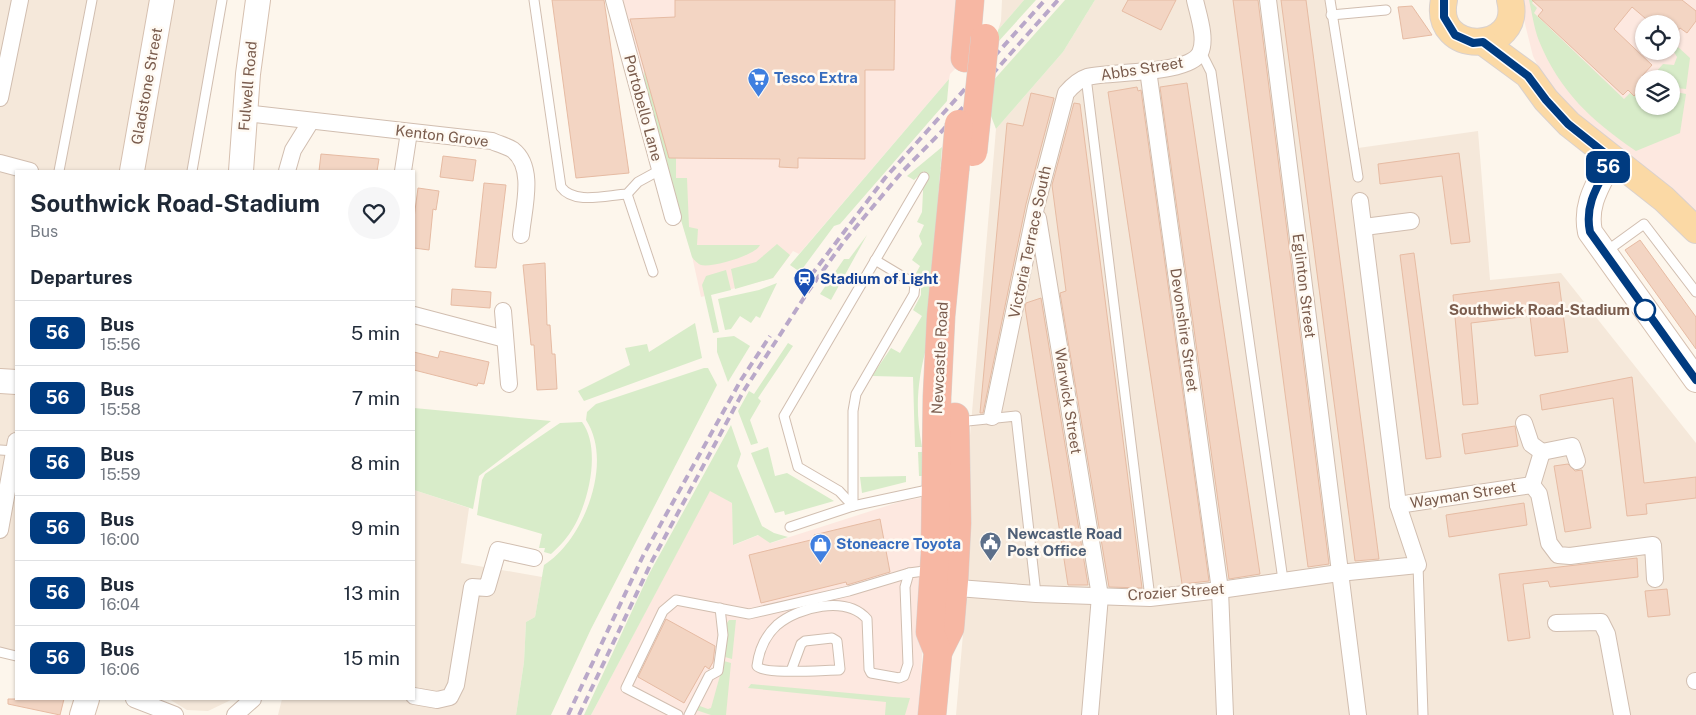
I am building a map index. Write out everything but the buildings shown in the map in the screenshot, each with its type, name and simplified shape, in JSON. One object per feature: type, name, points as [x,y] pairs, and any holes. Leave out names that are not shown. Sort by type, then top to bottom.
[{"type":"highway","name":"Newcastle Road","points":[[946,487],[941,316],[964,161],[965,58],[970,0]]},
{"type":"highway","points":[[932,715],[938,652],[950,628],[939,574],[946,487],[955,423],[956,347],[964,161],[985,38],[989,0]]},
{"type":"main road","points":[[1439,6],[1455,35],[1473,43],[1483,42],[1502,33],[1511,7]]},
{"type":"main road","points":[[1511,7],[1528,76]]},
{"type":"main road","points":[[1483,42],[1528,76],[1546,100],[1568,124],[1664,199],[1696,230]]},
{"type":"street","points":[[0,98],[20,0]]},
{"type":"street","name":"Gladstone Street","points":[[132,170],[162,0]]},
{"type":"street","name":"Fulwell Road","points":[[241,170],[245,113],[258,0]]},
{"type":"street","name":"Portobello Lane","points":[[614,0],[673,217]]},
{"type":"street","name":"Abbs Street","points":[[1086,78],[1186,64],[1195,59],[1201,52],[1202,42],[1195,0]]},
{"type":"street","name":"Eglinton Street","points":[[1268,0],[1358,715]]},
{"type":"street","name":"Devonshire Street","points":[[1148,70],[1220,590],[1225,715]]},
{"type":"street","name":"Victoria Terrace South","points":[[992,417],[1036,207],[1066,93],[1073,85],[1086,78]]},
{"type":"street","points":[[226,170],[240,116],[245,113]]},
{"type":"street","name":"Kenton Grove","points":[[245,113],[492,141],[513,150],[524,162],[526,183],[521,235]]},
{"type":"street","points":[[287,170],[294,150],[311,121]]},
{"type":"street","points":[[403,170],[409,132]]},
{"type":"street","points":[[1612,159],[1588,206],[1590,232],[1696,380]]},
{"type":"street","points":[[0,163],[26,170]]},
{"type":"street","name":"Wayman Street","points":[[1360,201],[1398,505],[1418,565]]},
{"type":"street","name":"Warwick Street","points":[[1036,207],[1100,596],[1090,715]]},
{"type":"street","points":[[1364,227],[1412,221]]},
{"type":"street","points":[[503,311],[509,384]]},
{"type":"street","points":[[415,315],[505,339]]},
{"type":"street","points":[[0,381],[15,382]]},
{"type":"street","points":[[1524,423],[1530,444],[1542,452],[1572,446],[1576,461]]},
{"type":"street","points":[[0,530],[10,447]]},
{"type":"street","points":[[1532,485],[1542,452]]},
{"type":"street","name":"Wayman Street","points":[[1398,505],[1532,485],[1538,494],[1548,543],[1558,554],[1570,556],[1653,545],[1655,579]]},
{"type":"street","points":[[415,696],[437,700],[450,697],[456,685],[472,587],[487,588],[498,550],[534,558]]},
{"type":"street","name":"Crozier Street","points":[[939,574],[1036,594],[1150,598],[1339,573],[1418,565]]},
{"type":"street","points":[[1556,623],[1601,622],[1606,634],[1622,715]]},
{"type":"street","points":[[82,715],[87,700]]},
{"type":"street","points":[[137,700],[175,715]]},
{"type":"street","points":[[235,715],[252,700]]},
{"type":"lane","points":[[59,170],[92,0]]},
{"type":"lane","points":[[192,170],[222,0]]},
{"type":"lane","points":[[534,0],[560,187],[564,192],[575,197],[628,194],[638,182],[660,170]]},
{"type":"lane","points":[[1330,0],[1358,177]]},
{"type":"lane","points":[[1331,15],[1386,10]]},
{"type":"lane","points":[[1201,52],[1211,72],[1283,580]]},
{"type":"lane","points":[[1086,78],[1150,598]]},
{"type":"lane","points":[[853,506],[839,491],[798,466],[784,416],[924,177]]},
{"type":"lane","points":[[628,194],[652,272]]},
{"type":"lane","points":[[1604,253],[1644,224],[1696,292]]},
{"type":"lane","points":[[853,506],[853,411],[856,394],[914,294],[915,284],[875,260]]},
{"type":"lane","points":[[955,423],[992,417],[1016,416],[1036,594]]},
{"type":"lane","points":[[790,526],[853,506],[946,487]]},
{"type":"lane","name":"Wayman Street","points":[[1418,565],[1423,715]]},
{"type":"lane","points":[[678,715],[626,688],[664,611],[676,600],[749,614],[849,591],[939,574]]},
{"type":"lane","points":[[790,671],[800,646],[805,641],[832,638],[837,641],[839,670],[790,671],[758,669],[758,656],[769,634],[778,624],[808,609],[836,606],[860,614],[867,619],[869,671],[874,674],[899,678],[904,676],[908,664],[905,587],[939,574]]},
{"type":"lane","points":[[689,715],[709,676],[718,671],[723,635],[720,608]]},
{"type":"lane","points":[[0,652],[15,656]]},
{"type":"shaded area","points":[[0,0],[217,0],[187,170],[15,170],[15,657],[0,653]]},
{"type":"shaded area","points":[[616,0],[964,0],[958,66],[950,74],[949,79],[799,254],[793,251],[773,278],[701,297],[692,256]]},
{"type":"shaded area","points":[[1002,0],[1024,0],[998,30],[1001,21]]},
{"type":"shaded area","points":[[1095,0],[1331,0],[1351,149],[1478,131],[1490,280],[1561,273],[1696,443],[1696,715],[956,715],[968,576],[970,436],[996,129],[1063,52]]},
{"type":"shaded area","points":[[1519,0],[1696,0],[1696,219],[1585,123],[1562,99],[1540,70],[1533,56]]},
{"type":"shaded area","points":[[415,490],[469,508],[461,563],[542,577],[535,617],[526,622],[524,662],[516,715],[278,715],[282,700],[415,700]]},
{"type":"shaded area","points":[[710,490],[732,503],[734,545],[759,535],[771,543],[902,501],[933,496],[918,715],[591,715]]},
{"type":"shaded area","points":[[171,700],[231,700],[208,711],[187,710]]},
{"type":"green space","points":[[1024,0],[1036,0],[998,42],[998,30]]},
{"type":"green space","points":[[1065,0],[1095,0],[1063,52],[996,129],[988,108],[992,82]]},
{"type":"green space","points":[[1529,0],[1534,0],[1532,3],[1537,8],[1534,13],[1624,99],[1630,93],[1635,95],[1635,115],[1680,115],[1680,93],[1686,94],[1680,133],[1636,151],[1620,140],[1579,104],[1567,90],[1547,59],[1534,26]]},
{"type":"green space","points":[[1680,49],[1690,58],[1686,89],[1680,88],[1680,70],[1658,70],[1663,64],[1674,65],[1676,60],[1680,60]]},
{"type":"green space","points":[[644,69],[669,158],[676,158],[676,178],[687,178],[689,227],[698,229],[697,245],[760,245],[751,253],[714,265],[700,264],[692,257],[645,99]]},
{"type":"green space","points":[[949,79],[947,101],[840,224],[834,226],[800,272],[790,265]]},
{"type":"green space","points":[[942,147],[927,345],[918,396],[918,420],[922,447],[915,447],[913,377],[872,376],[891,348],[900,353],[922,316],[913,310],[921,295],[921,279],[915,275],[920,266],[912,260],[922,244],[919,236],[924,225],[917,222],[922,212],[924,171],[914,180],[907,176]]},
{"type":"green space","points":[[867,235],[831,300],[820,294],[844,259],[849,259]]},
{"type":"green space","points":[[777,244],[790,255],[773,278],[735,289],[731,269],[756,262]]},
{"type":"green space","points":[[726,270],[731,290],[711,295],[719,332],[713,333],[702,285],[706,276]]},
{"type":"green space","points":[[777,283],[760,318],[756,316],[751,323],[740,316],[731,329],[725,330],[718,299],[759,290]]},
{"type":"green space","points":[[695,323],[702,358],[584,401],[578,391],[630,365],[625,348],[647,344],[649,352]]},
{"type":"green space","points":[[734,336],[750,346],[728,382],[717,352],[717,338]]},
{"type":"green space","points":[[788,343],[793,346],[758,398],[761,401],[750,420],[758,443],[751,445],[738,411],[749,391],[754,394]]},
{"type":"green space","points":[[708,368],[717,385],[591,629],[551,715],[516,715],[524,662],[526,622],[535,617],[544,565],[571,538],[582,519],[596,478],[597,457],[594,437],[586,420],[587,412],[596,404]]},
{"type":"green space","points":[[415,408],[551,421],[479,476],[473,509],[415,490]]},
{"type":"green space","points":[[582,422],[588,434],[591,448],[590,481],[581,512],[574,526],[564,541],[551,554],[544,552],[545,548],[539,548],[542,534],[477,515],[482,480],[485,474],[560,423]]},
{"type":"green space","points":[[731,425],[741,454],[737,466],[762,526],[774,533],[788,537],[770,543],[758,535],[733,545],[732,503],[710,491],[591,715],[584,715],[649,574]]},
{"type":"green space","points":[[768,447],[775,476],[787,473],[834,501],[785,515],[784,511],[775,513],[751,453]]},
{"type":"green space","points":[[918,452],[923,452],[924,476],[919,476]]},
{"type":"green space","points":[[906,476],[906,482],[862,493],[860,477]]},
{"type":"green space","points":[[729,620],[736,620],[732,659],[725,657],[725,626]]},
{"type":"green space","points":[[724,661],[731,663],[726,715],[711,715],[696,710],[697,705],[708,709],[711,708]]},
{"type":"green space","points":[[751,684],[910,698],[905,715],[885,715],[886,702],[748,688]]},
{"type":"railway","points":[[803,286],[885,178],[1045,0]]},
{"type":"railway","points":[[579,715],[652,561],[743,392],[809,290],[845,240],[902,172],[942,131],[1058,0]]},
{"type":"railway","points":[[568,715],[643,556],[741,380],[770,336]]},
{"type":"bus line","name":"56","points":[[1444,0],[1444,17],[1448,27],[1455,35],[1473,43],[1483,42],[1528,76],[1546,100],[1568,124],[1612,159],[1588,206],[1590,232],[1696,380]]},
{"type":"place","name":"Tesco Extra","points":[[758,97]]},
{"type":"place","name":"Stadium of Light","points":[[804,298]]},
{"type":"place","name":"Southwick Road-Stadium","points":[[1645,310]]},
{"type":"place","name":"Newcastle Road Post Office","points":[[991,562]]},
{"type":"place","name":"Stoneacre Toyota","points":[[820,563]]}]
